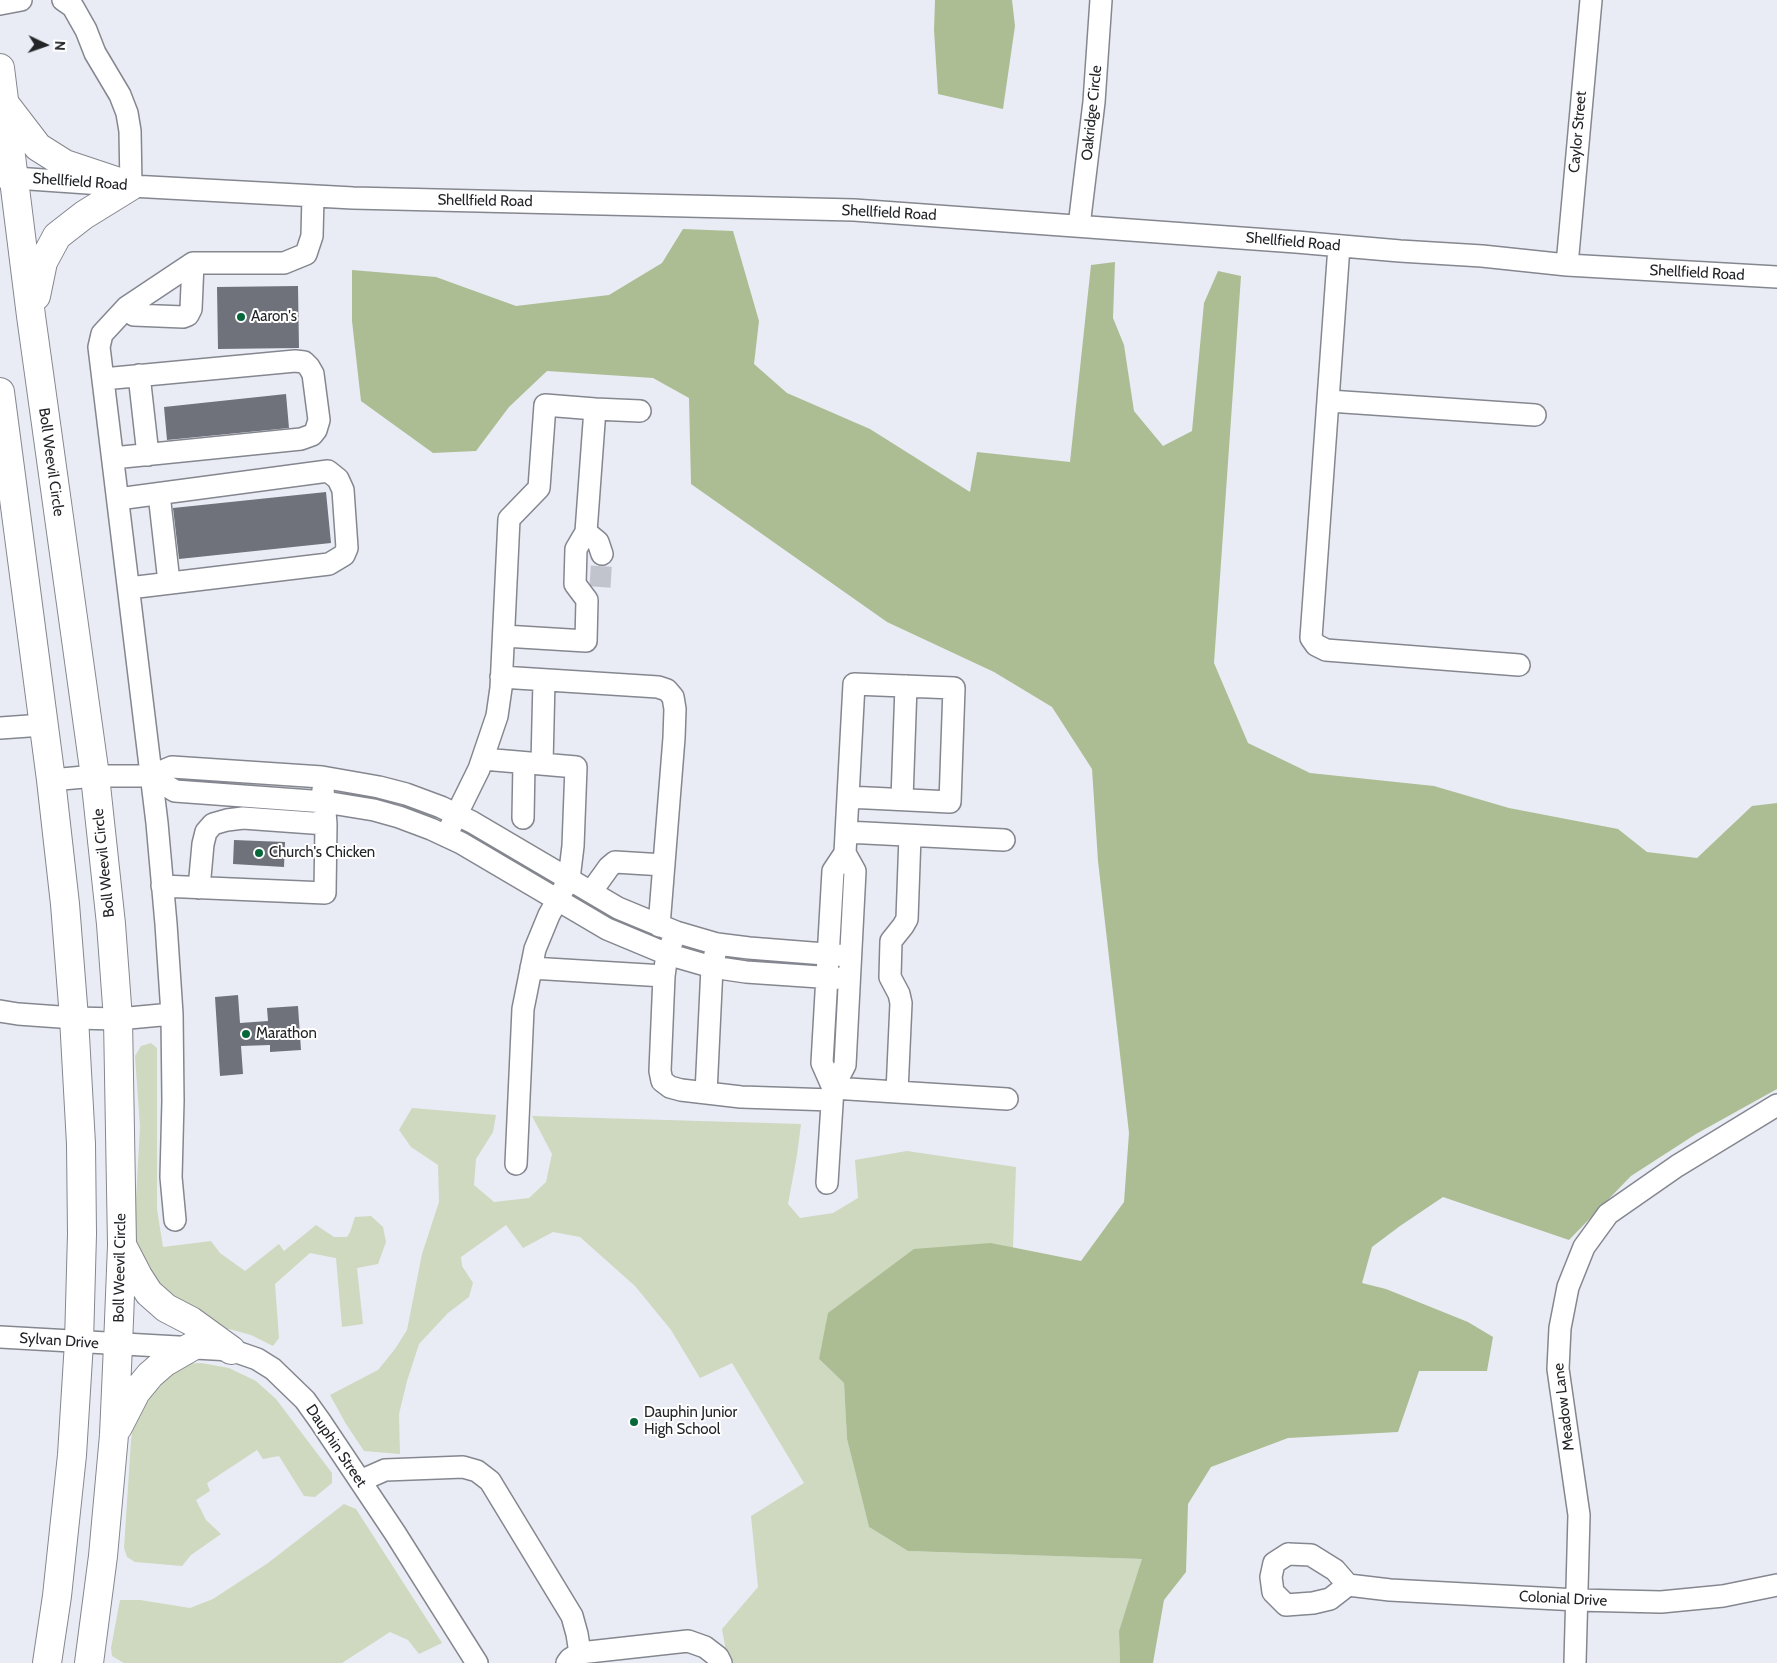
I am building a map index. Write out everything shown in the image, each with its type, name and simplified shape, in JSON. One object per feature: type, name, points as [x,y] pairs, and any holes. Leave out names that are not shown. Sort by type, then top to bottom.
[{"type":"highway","name":"Boll Weevil Circle","points":[[0,68],[4,102],[7,177],[31,316],[94,776],[111,924],[118,1019],[122,1245],[114,1436],[103,1556],[89,1663]]},
{"type":"highway","points":[[4,102],[38,147],[65,164],[131,186]]},
{"type":"highway","points":[[31,316],[43,262],[57,236],[84,215],[131,186]]},
{"type":"highway","points":[[0,392],[4,492],[18,523],[65,904],[81,1144],[82,1234],[79,1342],[72,1455],[57,1596],[47,1663]]},
{"type":"highway","points":[[4,492],[33,488],[43,492],[60,522]]},
{"type":"highway","points":[[122,1245],[149,1293],[166,1308],[191,1321],[232,1350]]},
{"type":"highway","points":[[114,1436],[136,1392],[150,1375],[165,1362],[191,1347]]},
{"type":"street","points":[[0,4],[21,0]]},
{"type":"street","points":[[63,0],[72,7],[81,22],[95,52],[120,95],[127,113],[130,131],[131,186]]},
{"type":"street","name":"Oakridge Circle","points":[[1079,226],[1094,102],[1101,0]]},
{"type":"street","name":"Caylor Street","points":[[1567,265],[1591,0]]},
{"type":"street","name":"Shellfield Road","points":[[7,177],[313,196],[854,210],[1482,256],[1567,265],[1777,277]]},
{"type":"street","points":[[175,1220],[171,1177],[173,1101],[172,1014],[162,886],[151,776],[99,347],[102,334],[127,307],[192,263],[284,264],[306,254],[312,236],[313,196]]},
{"type":"street","points":[[1339,246],[1311,638],[1316,645],[1326,650],[1519,665]]},
{"type":"street","points":[[127,307],[134,315],[183,317],[188,315],[191,309],[192,263]]},
{"type":"street","points":[[103,378],[295,361],[304,362],[313,374],[319,420],[316,430],[312,435],[301,439],[113,458]]},
{"type":"street","points":[[139,375],[148,455]]},
{"type":"street","points":[[1329,402],[1535,416]]},
{"type":"street","points":[[446,836],[483,759],[498,716],[502,677],[510,519],[539,488],[545,405],[640,411]]},
{"type":"street","points":[[504,636],[586,641],[594,594],[575,584],[576,549],[586,532],[595,409]]},
{"type":"street","points":[[118,499],[328,471],[338,478],[343,490],[347,548],[344,555],[329,564],[128,588]]},
{"type":"street","points":[[159,494],[169,582]]},
{"type":"street","points":[[586,532],[598,542],[602,554]]},
{"type":"street","points":[[502,677],[658,687],[667,690],[673,697],[675,709],[674,738],[664,865],[668,929],[660,1071],[662,1081],[670,1087],[741,1097],[897,1092],[1007,1099]]},
{"type":"street","points":[[523,818],[533,763],[544,680]]},
{"type":"street","points":[[832,1094],[822,1063],[833,871],[845,842],[854,684],[954,688],[950,802],[848,797]]},
{"type":"street","points":[[902,800],[906,686]]},
{"type":"street","points":[[0,728],[43,725]]},
{"type":"street","points":[[483,759],[576,768],[573,846],[569,879],[535,949],[523,1009],[516,1164]]},
{"type":"street","points":[[51,780],[94,776],[151,776],[172,767],[322,777],[372,785],[406,794],[456,814],[618,908],[668,929],[717,944],[850,956]]},
{"type":"street","points":[[151,776],[175,791],[325,802],[374,810],[399,817],[461,843],[607,929],[667,954],[712,967],[746,972],[849,979]]},
{"type":"street","points":[[162,886],[325,893],[326,824],[322,777]]},
{"type":"street","points":[[198,888],[203,844],[206,832],[213,824],[243,818],[326,824]]},
{"type":"street","points":[[845,842],[910,836],[1004,840]]},
{"type":"street","points":[[897,1092],[901,1003],[899,994],[890,977],[891,941],[906,919],[910,836]]},
{"type":"street","points":[[827,1183],[832,1094],[844,1065],[855,872],[845,842]]},
{"type":"street","points":[[591,892],[609,867],[615,862],[664,865]]},
{"type":"street","points":[[706,1092],[712,967],[717,944]]},
{"type":"street","points":[[531,968],[664,976]]},
{"type":"street","points":[[0,1011],[74,1018],[118,1019],[172,1014]]},
{"type":"street","name":"Meadow Lane","points":[[1574,1663],[1579,1515],[1558,1369],[1560,1328],[1567,1295],[1584,1248],[1608,1214],[1677,1166],[1777,1105]]},
{"type":"street","name":"Sylvan Drive","points":[[0,1337],[118,1345]]},
{"type":"street","name":"Dauphin Street","points":[[118,1345],[232,1350],[258,1359],[288,1382],[305,1400],[320,1421],[395,1533],[477,1663]]},
{"type":"street","points":[[360,1481],[385,1470],[463,1467],[477,1471],[490,1481],[572,1616],[577,1634],[574,1658],[688,1641],[705,1647],[718,1657],[721,1663]]},
{"type":"street","name":"Colonial Drive","points":[[1348,1585],[1390,1590],[1577,1600],[1682,1601],[1723,1596],[1777,1585]]},
{"type":"green space","points":[[935,0],[1012,0],[1015,26],[1003,109],[938,94],[934,30]]},
{"type":"green space","points":[[683,229],[733,231],[759,321],[754,364],[787,393],[870,429],[970,492],[977,452],[1070,462],[1091,265],[1115,262],[1113,318],[1124,345],[1134,411],[1163,446],[1192,431],[1204,303],[1218,271],[1241,276],[1214,663],[1248,743],[1310,773],[1434,786],[1509,808],[1618,829],[1647,852],[1697,858],[1752,806],[1777,803],[1777,1089],[1696,1134],[1631,1176],[1569,1240],[1443,1197],[1372,1247],[1362,1283],[1386,1289],[1468,1322],[1493,1337],[1487,1371],[1419,1371],[1398,1432],[1288,1438],[1211,1467],[1188,1504],[1186,1572],[1164,1600],[1153,1663],[1120,1663],[1119,1631],[1142,1559],[908,1551],[869,1527],[847,1439],[844,1383],[819,1359],[828,1313],[914,1249],[991,1243],[1081,1261],[1124,1202],[1129,1133],[1098,861],[1092,769],[1052,707],[994,672],[887,622],[691,484],[689,398],[653,378],[547,371],[509,407],[476,451],[433,453],[361,401],[352,321],[352,270],[436,277],[516,306],[609,295],[662,263]]},
{"type":"green space","points":[[151,1043],[157,1048],[157,1209],[163,1247],[211,1241],[220,1253],[245,1271],[279,1244],[284,1251],[316,1225],[334,1237],[347,1237],[355,1217],[371,1216],[383,1227],[386,1242],[378,1264],[357,1268],[363,1324],[342,1327],[336,1258],[310,1253],[275,1284],[279,1338],[273,1346],[251,1335],[229,1329],[221,1329],[145,1280],[134,1234],[140,1127],[135,1056],[141,1046]]},
{"type":"green space","points":[[412,1108],[496,1115],[493,1132],[476,1159],[474,1185],[494,1202],[529,1198],[546,1182],[552,1154],[532,1116],[801,1124],[788,1204],[800,1218],[833,1213],[858,1198],[855,1160],[907,1151],[1016,1167],[1013,1248],[991,1243],[819,1359],[844,1383],[847,1439],[869,1527],[908,1551],[1143,1559],[1119,1631],[1120,1663],[733,1663],[726,1651],[722,1629],[758,1587],[751,1516],[804,1483],[732,1363],[700,1378],[671,1330],[635,1286],[580,1237],[553,1232],[523,1248],[506,1225],[461,1257],[462,1266],[473,1283],[469,1297],[448,1313],[419,1344],[399,1414],[400,1454],[364,1451],[330,1395],[378,1370],[407,1330],[422,1254],[439,1202],[438,1165],[411,1147],[399,1130]]},
{"type":"green space","points":[[201,1363],[229,1368],[256,1381],[276,1399],[332,1473],[332,1483],[315,1497],[304,1496],[279,1456],[263,1459],[257,1450],[207,1483],[210,1491],[196,1500],[206,1520],[221,1534],[191,1555],[182,1566],[135,1562],[127,1557],[124,1548],[131,1441],[136,1403],[178,1364]]},
{"type":"green space","points":[[344,1504],[356,1509],[442,1643],[419,1654],[408,1640],[390,1632],[342,1663],[124,1663],[112,1656],[111,1648],[120,1600],[140,1600],[190,1608],[213,1599],[268,1563]]},
{"type":"building","points":[[298,286],[299,348],[218,349],[217,287]]},
{"type":"building","points":[[286,394],[289,428],[167,440],[164,407]]},
{"type":"building","points":[[326,492],[331,543],[179,559],[173,508]]},
{"type":"building","name":"Church's Chicken","points":[[234,840],[285,842],[284,867],[233,864]]},
{"type":"building","name":"Marathon","points":[[238,995],[240,1023],[268,1021],[267,1008],[298,1006],[301,1050],[270,1052],[270,1045],[241,1046],[243,1074],[220,1076],[215,997]]},
{"type":"tunnel","points":[[600,587],[602,554]]},
{"type":"place","name":"Aaron's","points":[[241,317]]},
{"type":"place","name":"Church's Chicken","points":[[259,853]]},
{"type":"place","name":"Marathon","points":[[246,1034]]},
{"type":"place","name":"Dauphin Junior High School","points":[[634,1422]]}]
